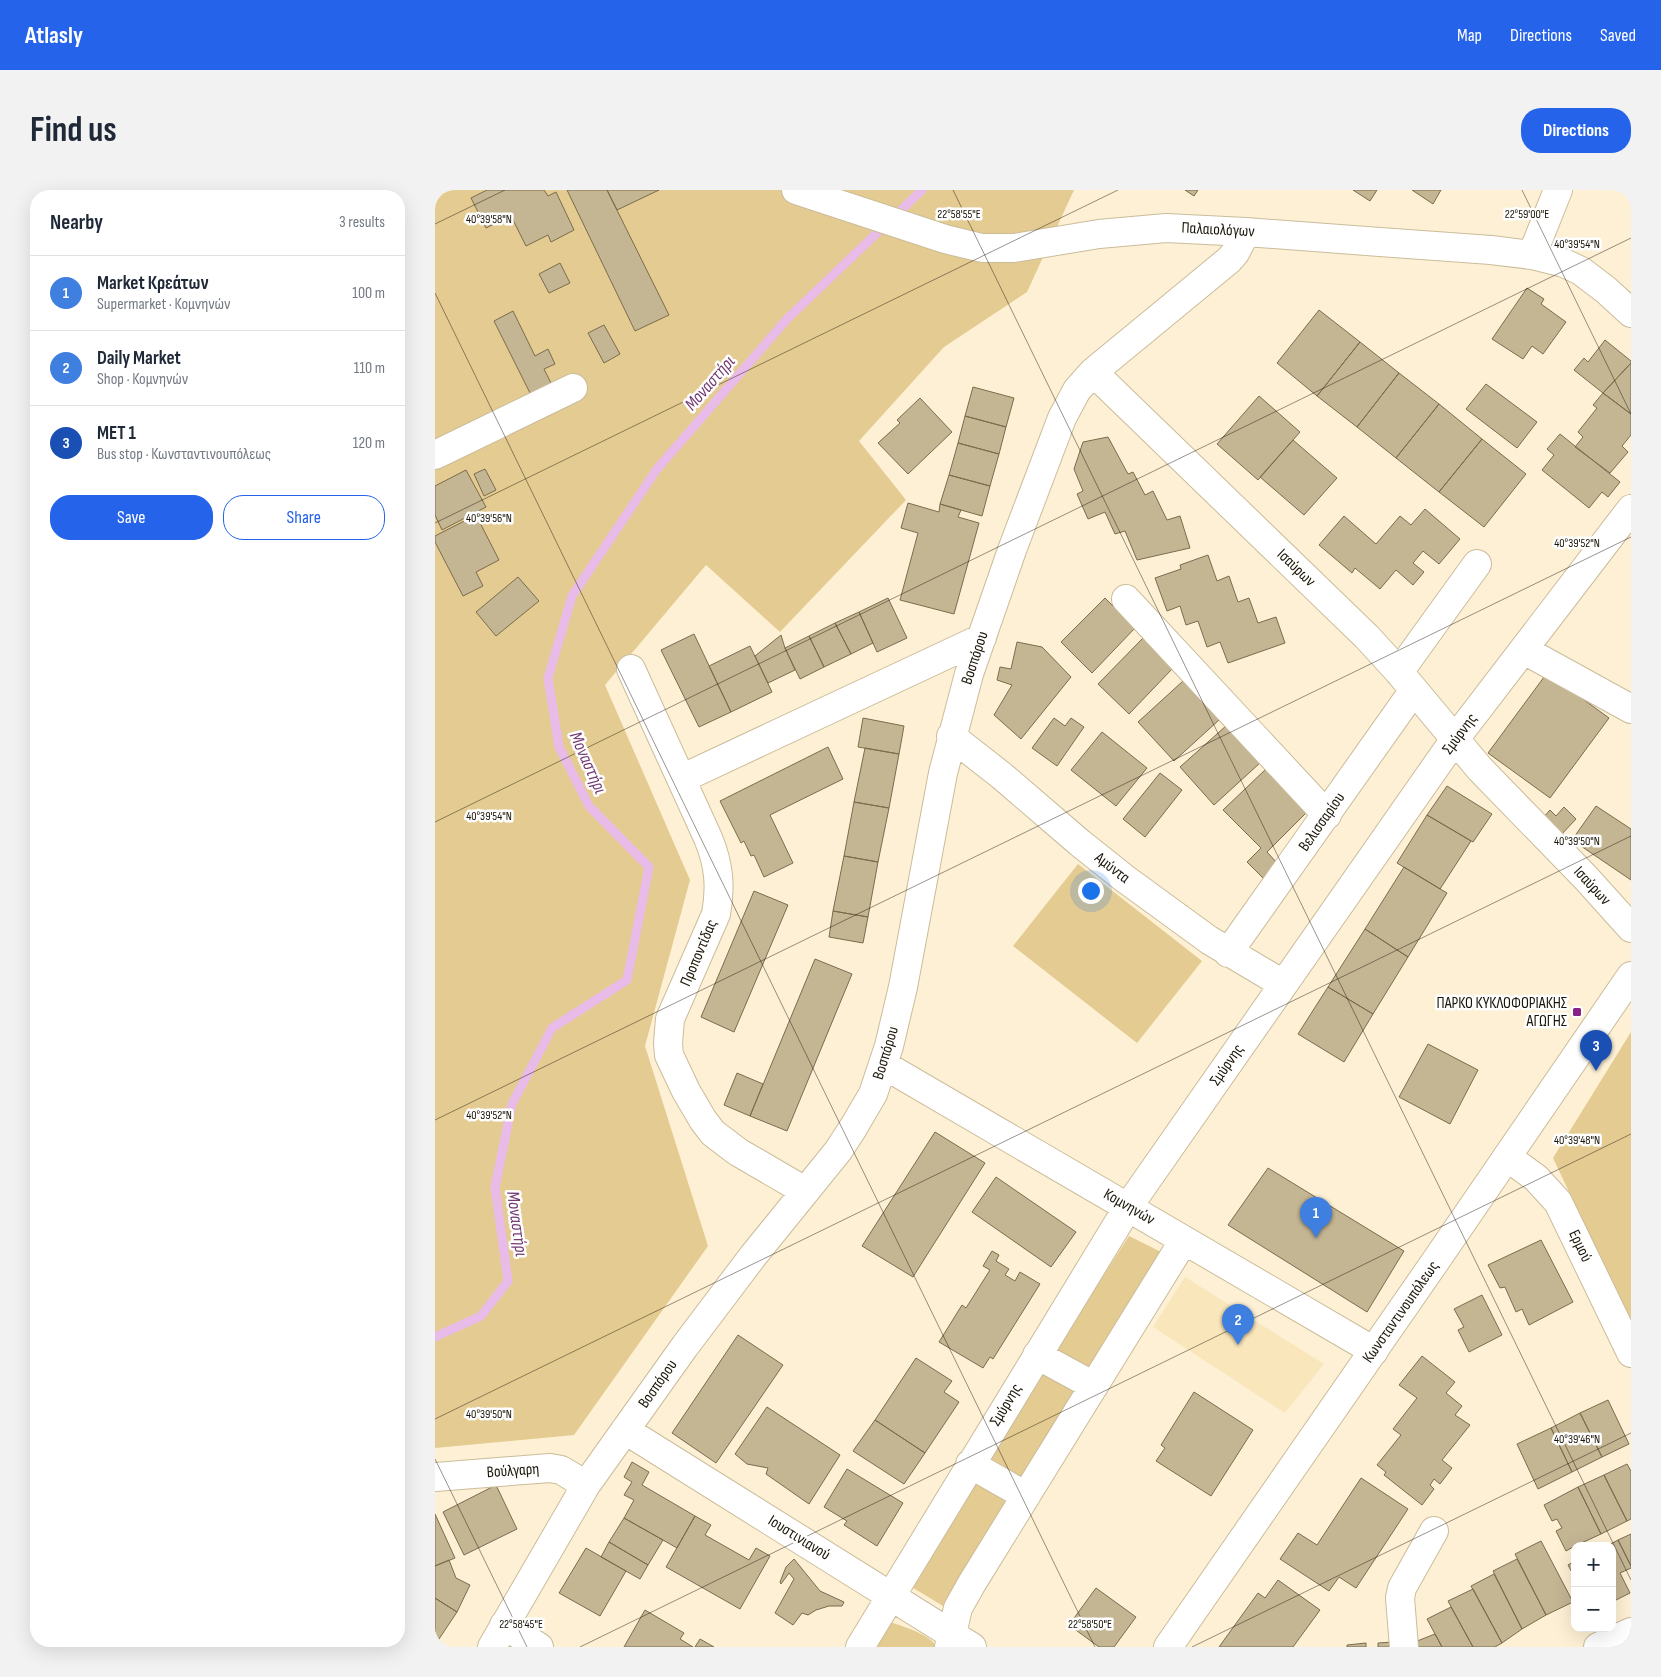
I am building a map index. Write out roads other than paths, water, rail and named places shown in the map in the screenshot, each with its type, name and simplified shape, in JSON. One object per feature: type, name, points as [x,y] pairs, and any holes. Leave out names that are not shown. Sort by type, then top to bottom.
[{"type":"street","name":"Παλαιολόγων","points":[[796,190],[945,239],[982,248],[1014,248],[1142,229],[1166,228],[1246,232],[1532,255],[1564,263],[1581,270],[1631,313]]},
{"type":"street","points":[[1532,255],[1558,190]]},
{"type":"street","points":[[1093,372],[1229,260],[1246,232]]},
{"type":"street","name":"Βοσπόρου","points":[[498,1636],[586,1485],[719,1301],[853,1128],[873,1094],[884,1064],[896,1019],[951,736],[969,674],[1018,532],[1061,418],[1077,390],[1093,372]]},
{"type":"street","name":"Ισαύρων","points":[[1093,372],[1367,638],[1479,768],[1631,928]]},
{"type":"street","points":[[435,455],[573,388]]},
{"type":"street","name":"Σμύρνης","points":[[860,1647],[970,1464],[1129,1207],[1455,739],[1631,508]]},
{"type":"street","name":"Βελισσαρίου","points":[[1228,953],[1327,815],[1477,564]]},
{"type":"street","points":[[1127,599],[1327,815]]},
{"type":"street","points":[[681,779],[982,638]]},
{"type":"street","points":[[1524,650],[1631,709]]},
{"type":"street","name":"Προποντίδας","points":[[631,669],[716,858],[718,871],[719,897],[711,925],[670,1019],[669,1055],[686,1091],[713,1133],[738,1152],[805,1191]]},
{"type":"street","name":"Αμύντα","points":[[951,736],[1017,788],[1095,855],[1228,953],[1283,984]]},
{"type":"street","name":"Κωνσταντινουπόλεως","points":[[1168,1647],[1631,976]]},
{"type":"street","name":"Κομνηνών","points":[[884,1064],[1374,1351]]},
{"type":"street","name":"Ερμού","points":[[1507,1157],[1536,1178],[1558,1202],[1631,1353]]},
{"type":"street","points":[[958,1643],[956,1616],[965,1594],[1184,1240]]},
{"type":"street","points":[[1037,1355],[1094,1386]]},
{"type":"street","name":"Ιουστινιανού","points":[[625,1430],[891,1595],[958,1643]]},
{"type":"street","points":[[970,1464],[1026,1496]]},
{"type":"street","name":"Βούλγαρη","points":[[435,1477],[550,1468],[561,1470],[586,1485]]},
{"type":"street","points":[[1404,1647],[1402,1588],[1434,1531]]},
{"type":"street","points":[[1599,1647],[1631,1632]]},
{"type":"street","points":[[498,1636],[539,1647]]},
{"type":"waterway","name":"Μοναστήρι","points":[[435,1337],[481,1316],[508,1281],[495,1187],[512,1104],[552,1028],[627,980],[649,867],[589,806],[559,747],[548,678],[572,596],[657,469],[787,319],[922,190]]},
{"type":"place","name":"ΠΑΡΚΟ ΚΥΚΛΟΦΟΡΙΑΚΗΣ ΑΓΩΓΗΣ","points":[[1577,1012]]},
{"type":"place","name":"ΜΕΤ 1","points":[[1596,1071]]},
{"type":"place","name":"Market Κρεάτων","points":[[1316,1238]]},
{"type":"place","name":"Daily Market","points":[[1238,1345]]}]
